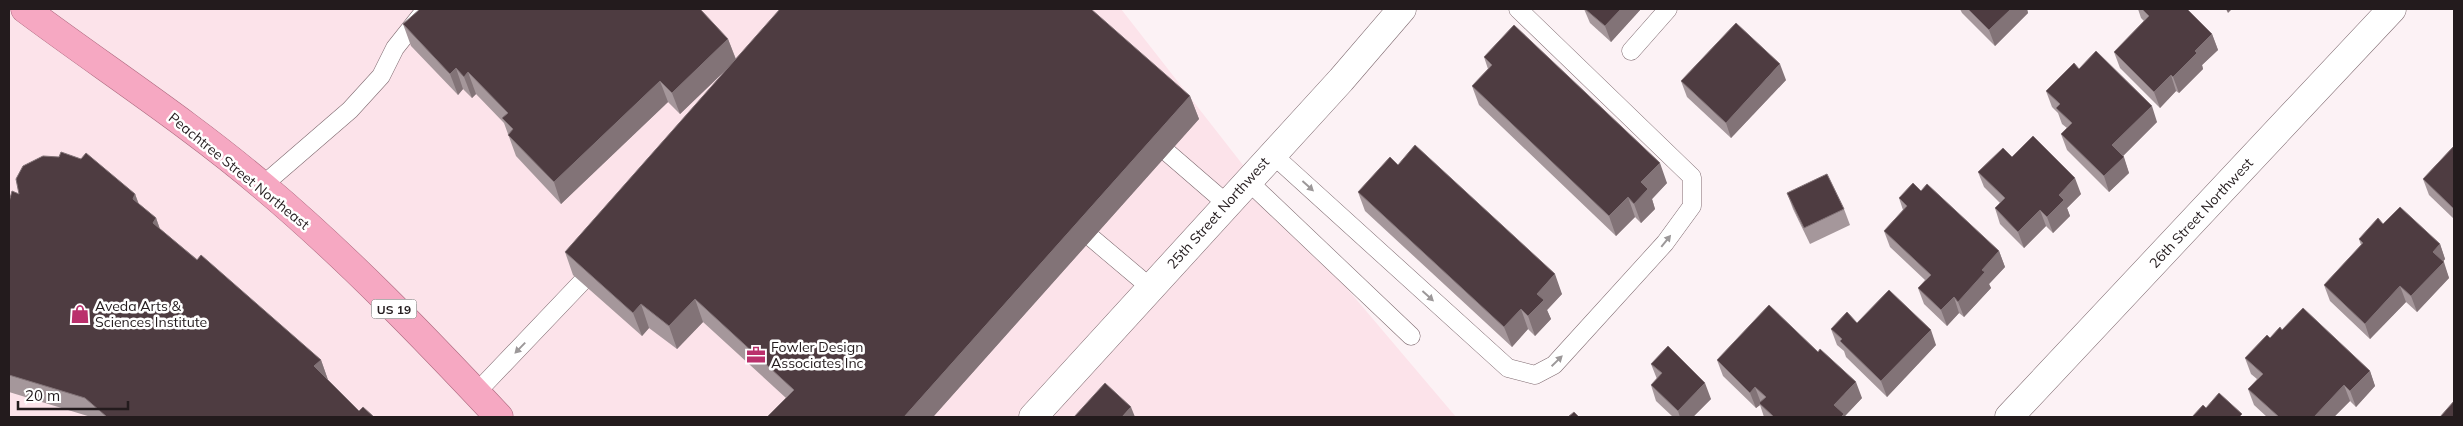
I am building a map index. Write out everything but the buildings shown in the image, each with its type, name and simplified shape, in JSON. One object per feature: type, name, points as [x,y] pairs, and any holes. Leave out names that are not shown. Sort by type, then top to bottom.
[{"type":"highway","name":"Peachtree Street Northeast","points":[[25,9],[262,186],[310,227],[430,344],[499,417]]},
{"type":"street","name":"25th Street Northwest","points":[[1036,416],[1150,288],[1341,80],[1402,9]]},
{"type":"street","name":"26th Street Northwest","points":[[2008,417],[2392,9]]},
{"type":"lane","points":[[262,186],[350,110],[381,76],[395,48],[426,9]]},
{"type":"lane","points":[[1272,154],[1508,368],[1535,376],[1554,365],[1665,243],[1692,206],[1692,177],[1518,9]]},
{"type":"lane","points":[[1631,51],[1668,9]]},
{"type":"lane","points":[[1168,153],[1227,204]]},
{"type":"lane","points":[[1248,181],[1411,336]]},
{"type":"lane","points":[[1093,239],[1150,288]]},
{"type":"lane","points":[[476,393],[613,249]]},
{"type":"shaded area","points":[[9,9],[1121,9],[1250,174],[1456,417],[9,417]]},
{"type":"place","name":"Aveda Arts & Sciences Institute","points":[[80,314]]},
{"type":"place","name":"Fowler Design Associates Inc","points":[[756,355]]}]
